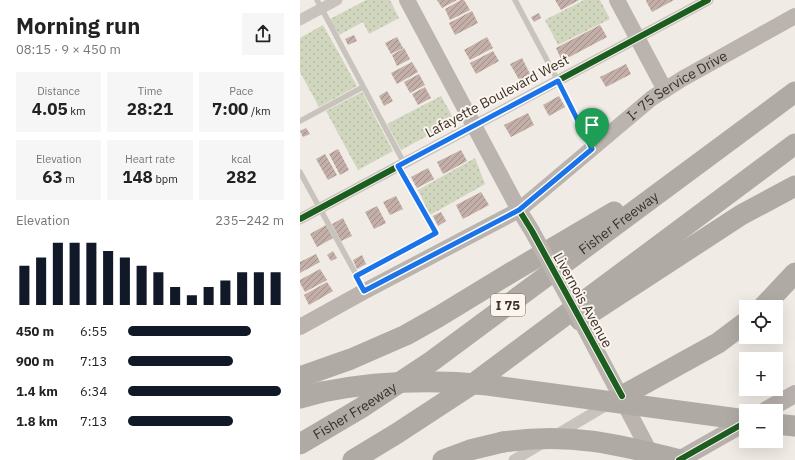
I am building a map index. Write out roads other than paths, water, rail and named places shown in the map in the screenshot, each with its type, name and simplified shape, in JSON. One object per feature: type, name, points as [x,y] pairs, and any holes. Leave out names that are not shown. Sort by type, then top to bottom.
[{"type":"highway","name":"Fisher Freeway","points":[[300,444],[361,408],[432,361],[795,92]]},
{"type":"highway","points":[[353,460],[396,434],[476,381],[795,144]]},
{"type":"highway","points":[[300,377],[370,351],[422,326],[709,156]]},
{"type":"highway","points":[[476,381],[538,347],[741,215],[795,186]]},
{"type":"highway","points":[[771,300],[795,274]]},
{"type":"highway","points":[[622,396],[718,343],[739,327]]},
{"type":"highway","points":[[300,398],[322,392],[354,387],[388,383],[444,381],[487,385],[739,420]]},
{"type":"highway","points":[[783,425],[795,426]]},
{"type":"highway","points":[[443,460],[470,450],[503,442],[538,438],[588,440],[627,447],[680,460]]},
{"type":"main road","name":"Livernois Avenue","points":[[407,0],[519,210],[622,396],[654,460]]},
{"type":"main road","points":[[617,0],[665,90]]},
{"type":"main road","name":"I- 75 Service Drive","points":[[300,327],[364,291],[519,210],[647,102],[682,79],[795,16]]},
{"type":"main road","points":[[777,404],[795,394]]},
{"type":"main road","points":[[680,460],[739,425]]},
{"type":"street","points":[[300,20],[319,4],[337,0]]},
{"type":"street","name":"Lafayette Boulevard West","points":[[300,219],[708,0]]},
{"type":"street","points":[[514,460],[622,396]]},
{"type":"lane","points":[[515,0],[592,149]]},
{"type":"lane","points":[[319,4],[363,87],[436,233],[356,276]]},
{"type":"lane","points":[[300,121],[363,87]]},
{"type":"lane","points":[[300,172],[364,291]]}]
